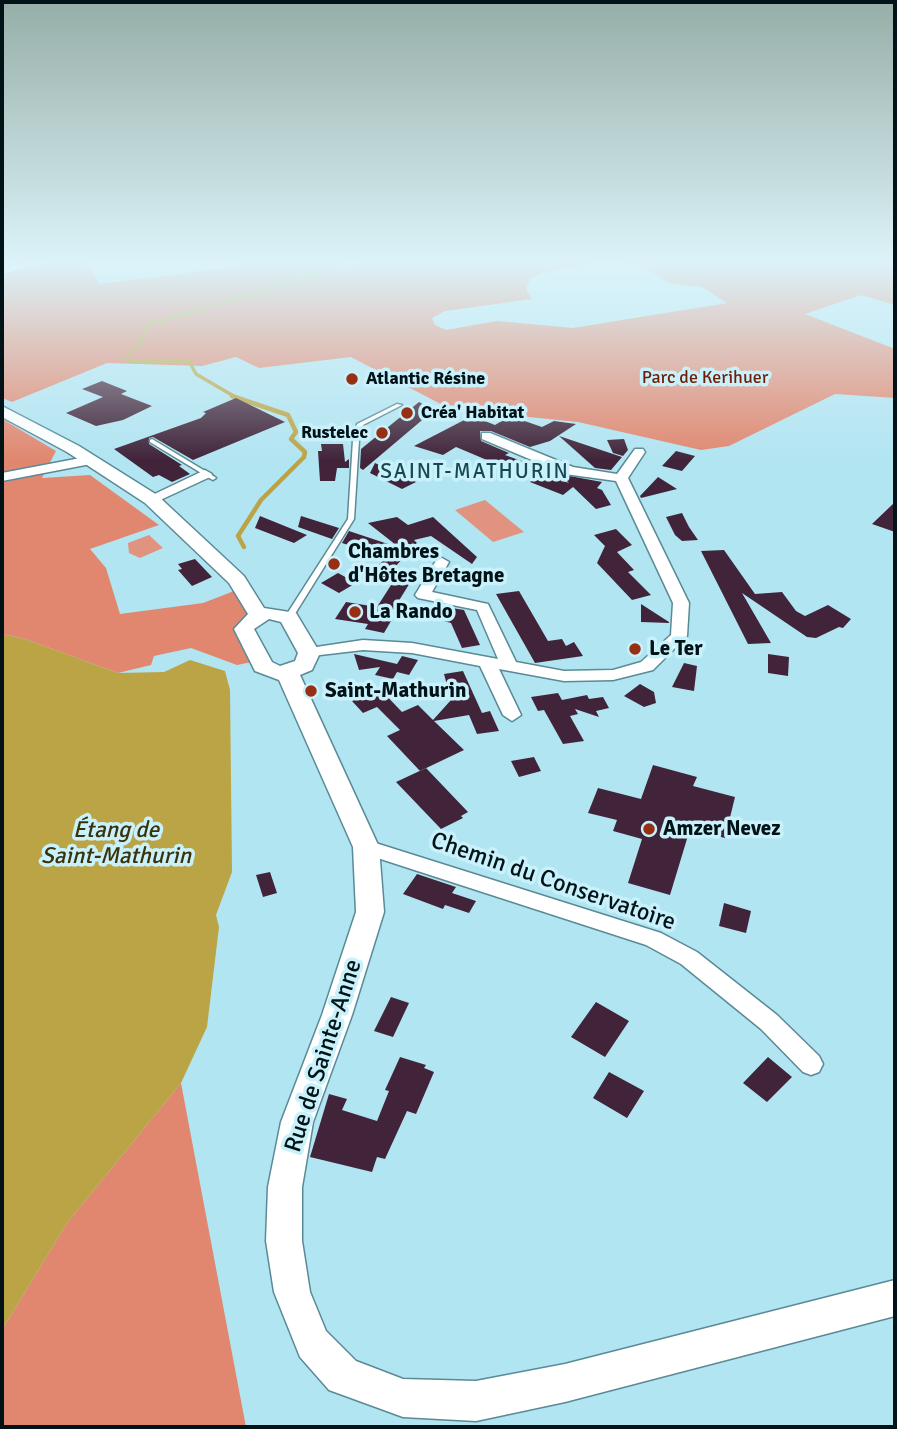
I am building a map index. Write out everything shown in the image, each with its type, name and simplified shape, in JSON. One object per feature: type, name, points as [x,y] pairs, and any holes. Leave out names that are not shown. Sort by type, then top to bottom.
[{"type":"street","points":[[2,411],[73,449],[151,499],[237,580],[259,615]]},
{"type":"street","points":[[486,436],[570,471],[621,478]]},
{"type":"street","points":[[48,466],[73,449]]},
{"type":"street","points":[[621,478],[639,452]]},
{"type":"street","points":[[2,477],[48,466],[91,460]]},
{"type":"street","points":[[151,499],[205,474]]},
{"type":"street","points":[[309,653],[375,646],[412,648],[564,676],[613,675],[647,666],[679,636],[681,603],[621,478]]},
{"type":"street","points":[[442,562],[423,595],[483,607],[510,666]]},
{"type":"street","points":[[275,613],[289,617],[309,653],[304,665],[288,672],[266,670],[244,629],[250,620],[259,615],[275,613]]},
{"type":"street","points":[[487,662],[512,715]]},
{"type":"street","name":"Rue de Sainte-Anne","points":[[288,672],[292,688],[366,847],[370,912],[337,1015],[297,1122],[285,1187],[284,1241],[292,1292],[313,1344],[343,1376],[403,1398],[476,1401],[565,1383],[895,1298]]},
{"type":"street","name":"Chemin du Conservatoire","points":[[366,847],[653,939],[689,958],[769,1022],[811,1064]]},
{"type":"lane","points":[[289,617],[351,519],[356,440],[360,424],[399,405]]},
{"type":"lane","points":[[152,441],[205,474]]},
{"type":"shaded area","points":[[485,500],[524,532],[493,542],[455,510]]},
{"type":"shaded area","points":[[149,535],[163,548],[140,558],[129,553],[128,543]]},
{"type":"green space","name":"Parc de Kerihuer","points":[[2,327],[439,327],[446,330],[465,327],[838,327],[895,349],[895,398],[835,394],[729,446],[701,450],[578,422],[450,409],[351,357],[259,368],[236,357],[202,366],[107,363],[12,402],[2,398]]},
{"type":"green space","points":[[2,419],[56,451],[42,478],[90,475],[159,525],[90,549],[106,568],[120,614],[203,603],[234,591],[251,615],[234,630],[252,662],[237,665],[191,648],[154,656],[151,665],[118,673],[25,639],[2,634]]},
{"type":"green space","points":[[181,1083],[246,1427],[2,1427],[2,1330],[67,1223]]},
{"type":"water","name":"Étang de Saint-Mathurin","points":[[2,634],[25,639],[118,673],[164,672],[190,660],[225,671],[230,690],[232,872],[216,915],[219,927],[207,1027],[181,1083],[67,1223],[2,1330]]},
{"type":"building","points":[[102,381],[127,391],[121,394],[152,406],[123,420],[96,426],[66,413],[103,397],[82,389]]},
{"type":"building","points":[[236,398],[285,422],[193,460],[153,437],[149,438],[149,444],[182,465],[179,466],[190,474],[172,482],[159,475],[153,477],[114,449],[201,418],[206,413],[203,412]]},
{"type":"building","points":[[419,402],[434,410],[363,470],[360,468],[361,449]]},
{"type":"building","points":[[472,416],[495,425],[510,416],[542,427],[554,421],[576,424],[550,441],[530,447],[491,431],[480,431],[481,441],[509,453],[505,455],[546,470],[532,479],[456,447],[443,455],[414,446]]},
{"type":"building","points":[[559,436],[622,457],[611,470],[595,468]]},
{"type":"building","points":[[624,439],[628,450],[623,456],[613,453],[607,440]]},
{"type":"building","points":[[321,444],[343,444],[345,462],[349,459],[349,468],[337,468],[335,481],[320,481],[318,451],[322,451]]},
{"type":"building","points":[[676,451],[695,456],[682,471],[662,466]]},
{"type":"building","points":[[375,463],[416,482],[402,489],[370,473]]},
{"type":"building","points":[[543,474],[569,483],[559,474],[602,482],[597,488],[602,490],[611,505],[596,509],[573,487],[563,495],[530,482]]},
{"type":"building","points":[[658,477],[677,489],[641,498],[640,496]]},
{"type":"building","points":[[895,502],[895,532],[872,524]]},
{"type":"building","points":[[682,513],[698,540],[682,541],[675,535],[666,517]]},
{"type":"building","points":[[260,516],[307,535],[294,543],[255,528]]},
{"type":"building","points":[[301,516],[339,528],[332,539],[298,527]]},
{"type":"building","points":[[397,517],[408,525],[433,517],[477,557],[472,564],[431,536],[414,540],[417,543],[393,569],[416,573],[387,620],[391,621],[384,633],[365,629],[368,624],[335,619],[346,602],[377,607],[393,582],[367,576],[401,544],[396,545],[368,523]]},
{"type":"building","points":[[616,529],[632,545],[617,552],[634,570],[628,572],[651,595],[632,600],[597,563],[605,546],[594,535]]},
{"type":"building","points":[[349,531],[394,546],[369,552],[342,543]]},
{"type":"building","points":[[724,550],[755,594],[782,592],[796,611],[805,616],[828,605],[851,619],[843,628],[839,627],[816,638],[807,637],[742,593],[771,643],[748,644],[701,551]]},
{"type":"building","points":[[195,559],[212,577],[192,586],[178,570],[182,569],[178,564]]},
{"type":"building","points":[[338,573],[356,583],[339,593],[321,583]]},
{"type":"building","points":[[519,591],[548,641],[562,639],[566,646],[574,642],[583,656],[535,663],[496,594]]},
{"type":"building","points":[[641,604],[669,622],[669,623],[641,622]]},
{"type":"building","points":[[452,608],[464,610],[480,645],[462,648],[451,623],[444,621]]},
{"type":"building","points":[[354,654],[397,664],[402,656],[418,660],[409,675],[397,672],[393,679],[375,675],[380,667],[359,670]]},
{"type":"building","points":[[768,654],[789,657],[788,676],[768,673]]},
{"type":"building","points":[[684,663],[697,666],[694,691],[672,687]]},
{"type":"building","points":[[463,671],[482,713],[490,711],[499,731],[477,734],[469,715],[434,721],[464,750],[420,771],[387,736],[400,730],[377,707],[363,713],[352,701],[379,688],[402,712],[418,705],[433,720],[451,700],[444,674]]},
{"type":"building","points":[[640,684],[654,692],[656,703],[644,707],[624,696]]},
{"type":"building","points":[[558,693],[562,700],[587,695],[589,699],[603,697],[609,708],[596,711],[599,717],[575,709],[578,714],[570,716],[584,741],[563,744],[544,710],[538,711],[531,697]]},
{"type":"building","points":[[534,757],[541,771],[519,777],[511,761]]},
{"type":"building","name":"Amzer Nevez","points":[[653,765],[697,777],[693,786],[735,797],[725,838],[690,829],[670,895],[628,883],[642,839],[613,831],[617,820],[588,813],[598,788],[641,799]]},
{"type":"building","points":[[426,768],[468,812],[461,816],[463,818],[441,829],[396,782]]},
{"type":"building","points":[[270,872],[277,893],[263,897],[256,875]]},
{"type":"building","points":[[417,874],[456,887],[452,893],[476,901],[469,913],[445,905],[443,909],[403,894]]},
{"type":"building","points":[[724,903],[751,911],[746,933],[719,926]]},
{"type":"building","points":[[391,997],[409,1003],[393,1037],[374,1031]]},
{"type":"building","points":[[596,1002],[629,1021],[605,1057],[571,1037]]},
{"type":"building","points":[[400,1057],[426,1065],[424,1068],[434,1072],[416,1114],[407,1111],[385,1159],[377,1157],[372,1172],[310,1157],[329,1094],[347,1099],[342,1110],[377,1121],[389,1091],[385,1090]]},
{"type":"building","points":[[768,1057],[792,1077],[767,1102],[743,1083]]},
{"type":"building","points":[[609,1072],[644,1091],[627,1118],[593,1098]]},
{"type":"waterway","name":"Le Ter","points":[[147,327],[138,346],[126,358],[133,362],[189,361],[196,374],[236,397]]},
{"type":"waterway","name":"Le Ter","points":[[236,397],[288,415],[296,432],[291,439],[305,452],[304,457],[261,500],[238,536],[244,547]]},
{"type":"place","name":"Atlantic Résine","points":[[352,379]]},
{"type":"place","name":"Créa' Habitat","points":[[407,413]]},
{"type":"place","name":"Rustelec","points":[[382,433]]},
{"type":"place","name":"Chambres d'Hôtes Bretagne","points":[[334,564]]},
{"type":"place","name":"La Rando","points":[[355,612]]},
{"type":"place","name":"Le Ter","points":[[635,649]]},
{"type":"place","name":"Saint-Mathurin","points":[[311,691]]},
{"type":"place","name":"Amzer Nevez","points":[[649,829]]},
{"type":"district","name":"SAINT-MATHURIN","points":[[475,472]]}]
